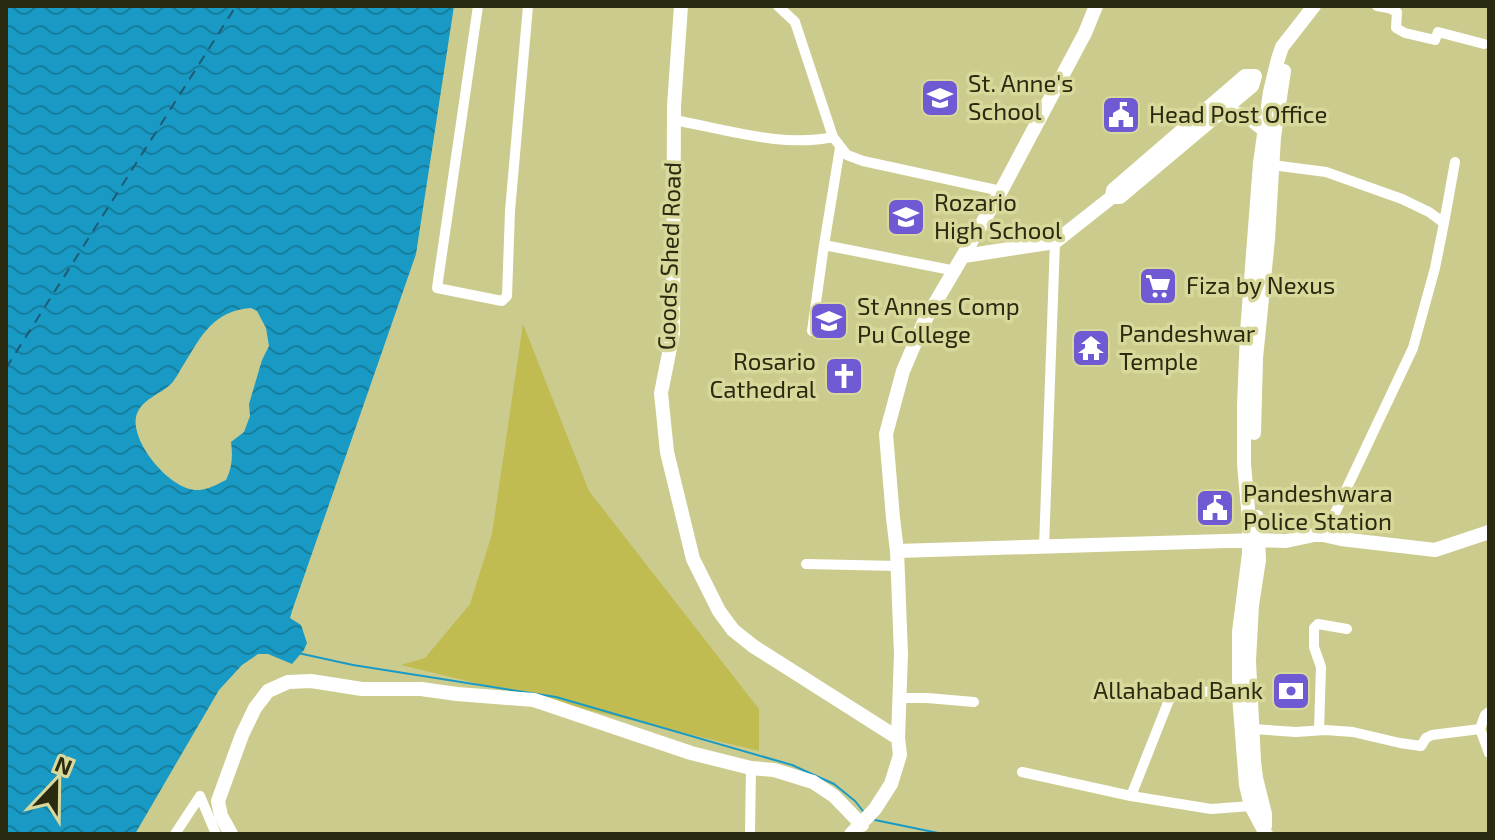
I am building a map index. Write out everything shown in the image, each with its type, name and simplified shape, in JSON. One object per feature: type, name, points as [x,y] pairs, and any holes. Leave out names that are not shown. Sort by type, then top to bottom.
[{"type":"street","points":[[478,6],[437,288],[502,301],[507,296],[510,211],[528,6]]},
{"type":"street","name":"Goods Shed Road","points":[[681,6],[674,120],[673,333],[661,393],[667,452],[693,559],[719,611],[733,630],[753,646],[898,738]]},
{"type":"street","points":[[778,6],[795,22],[833,137],[847,155],[1001,191]]},
{"type":"street","points":[[231,834],[221,816],[218,801],[255,708],[268,691],[288,682],[311,681],[362,689],[421,689],[534,700],[691,753],[751,768],[774,770],[813,782],[834,796],[859,831],[891,784],[900,755],[898,566],[886,434],[903,371],[924,322],[1001,191],[1085,33],[1096,6]]},
{"type":"street","points":[[1265,831],[1251,806],[1246,785],[1252,605],[1259,560],[1249,520],[1256,358],[1283,65],[1282,47],[1314,6]]},
{"type":"street","points":[[1250,489],[1244,406],[1246,347],[1264,130],[1283,65],[1323,6]]},
{"type":"street","points":[[1377,6],[1397,12],[1396,28],[1405,33],[1435,40],[1438,32],[1484,44]]},
{"type":"street","points":[[1112,197],[1113,190],[1245,76],[1255,76],[1283,65]]},
{"type":"street","points":[[964,256],[1055,242],[1112,197],[1120,197],[1252,86],[1255,76]]},
{"type":"street","points":[[1221,112],[1246,115],[1264,130]]},
{"type":"street","points":[[674,120],[784,140],[833,137]]},
{"type":"street","points":[[812,331],[840,148]]},
{"type":"street","points":[[1319,534],[1335,513],[1413,348],[1435,268],[1455,162]]},
{"type":"street","points":[[1272,165],[1326,172],[1402,199],[1444,223]]},
{"type":"street","points":[[979,230],[995,251]]},
{"type":"street","points":[[1044,547],[1055,242]]},
{"type":"street","points":[[824,245],[956,271]]},
{"type":"street","points":[[897,551],[1286,541],[1319,534],[1435,550],[1489,532]]},
{"type":"street","points":[[1253,541],[1239,632],[1239,695],[1265,814],[1265,831]]},
{"type":"street","points":[[806,564],[898,566]]},
{"type":"street","points":[[1319,730],[1321,667],[1314,647],[1314,628],[1318,624],[1347,629]]},
{"type":"street","points":[[1131,796],[1169,700],[1181,689],[1239,695]]},
{"type":"street","points":[[899,698],[974,702]]},
{"type":"street","points":[[1489,712],[1480,729],[1489,753]]},
{"type":"street","points":[[1247,730],[1353,732],[1421,746],[1432,735],[1480,729]]},
{"type":"street","points":[[750,834],[751,768]]},
{"type":"street","points":[[1022,772],[1131,796],[1211,809],[1251,806]]},
{"type":"street","points":[[175,834],[200,796],[216,834]]},
{"type":"shaded area","points":[[523,324],[589,491],[759,709],[759,751],[401,665],[425,658],[470,604],[492,534]]},
{"type":"water","points":[[6,6],[454,6],[416,254],[290,618],[301,625],[307,643],[304,650],[292,664],[268,654],[258,654],[242,665],[219,690],[135,834],[6,834]],"holes":[[[251,308],[257,311],[266,328],[269,346],[249,404],[250,416],[244,432],[231,442],[232,462],[228,475],[226,480],[209,488],[187,488],[165,474],[146,452],[136,428],[138,411],[173,382],[203,334],[218,319],[238,310]]]},
{"type":"waterway","points":[[298,653],[353,665],[556,697],[792,765],[834,784],[863,811]]},
{"type":"waterway","points":[[875,820],[943,834]]},
{"type":"ferry route","points":[[6,368],[236,6]]},
{"type":"place","name":"St. Anne's School","points":[[940,98]]},
{"type":"place","name":"Head Post Office","points":[[1121,115]]},
{"type":"place","name":"Rozario High School","points":[[906,217]]},
{"type":"place","name":"Fiza by Nexus","points":[[1158,286]]},
{"type":"place","name":"St Annes Comp Pu College","points":[[829,321]]},
{"type":"place","name":"Pandeshwar Temple","points":[[1091,348]]},
{"type":"place","name":"Rosario Cathedral","points":[[844,376]]},
{"type":"place","name":"Pandeshwara Police Station","points":[[1215,508]]},
{"type":"place","name":"Allahabad Bank","points":[[1291,691]]}]
